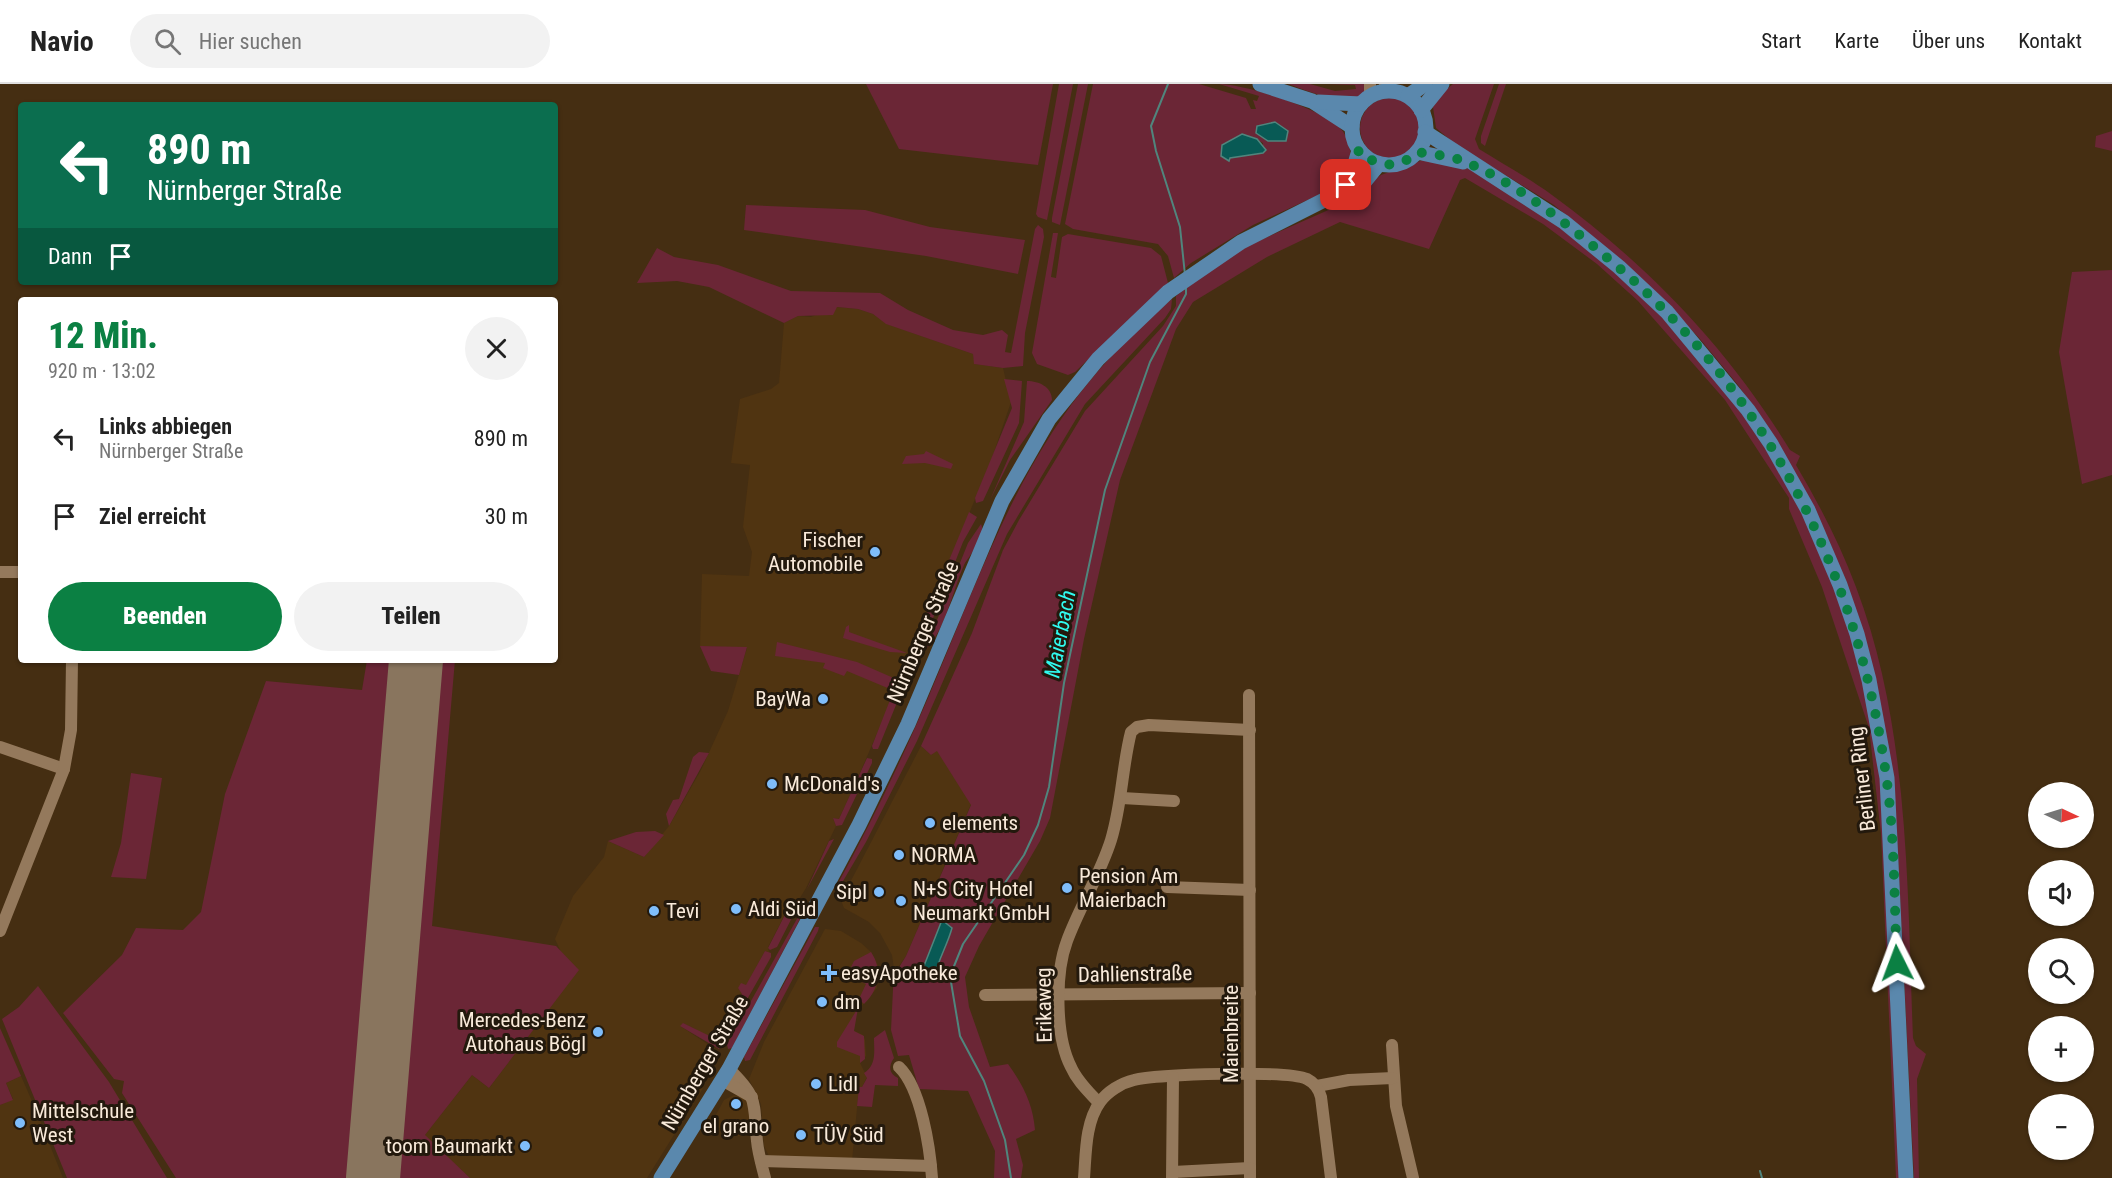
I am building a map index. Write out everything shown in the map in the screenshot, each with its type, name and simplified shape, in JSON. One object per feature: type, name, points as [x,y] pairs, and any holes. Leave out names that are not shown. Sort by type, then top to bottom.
[{"type":"main road","points":[[1260,84],[1312,102],[1352,127],[1359,150],[1379,164],[1398,164],[1417,152],[1425,132],[1421,110],[1408,96],[1388,88],[1367,95],[1312,102]]},
{"type":"main road","points":[[1408,96],[1425,84]]},
{"type":"main road","points":[[1421,110],[1442,84]]},
{"type":"main road","points":[[1352,127],[1367,95]]},
{"type":"main road","name":"Berliner Ring","points":[[1425,132],[1544,208],[1589,242],[1644,290],[1688,334],[1730,386],[1771,444],[1799,492],[1825,546],[1850,614],[1869,680],[1887,778],[1906,1178]]},
{"type":"main road","name":"Nürnberger Straße","points":[[661,1178],[725,1074],[879,785],[1002,501],[1026,456],[1080,379],[1125,331],[1168,292],[1198,269],[1259,232],[1329,199],[1343,189],[1351,178],[1359,150]]},
{"type":"main road","name":"Berliner Ring","points":[[1417,152],[1448,157],[1477,167]]},
{"type":"main road","name":"Nürnberger Straße","points":[[1329,199],[1344,196],[1355,190],[1379,164]]},
{"type":"street","points":[[0,572],[18,572]]},
{"type":"street","points":[[0,931],[64,769],[71,730],[72,663]]},
{"type":"street","name":"Maienbreite","points":[[1249,695],[1250,1173]]},
{"type":"street","name":"Erikaweg","points":[[1099,1103],[1078,1079],[1067,1061],[1060,1031],[1063,951],[1105,856],[1122,798],[1129,740],[1134,728],[1149,725],[1250,729]]},
{"type":"street","points":[[0,747],[64,769]]},
{"type":"street","points":[[1122,798],[1174,801]]},
{"type":"street","points":[[1167,887],[1250,890]]},
{"type":"street","name":"Dahlienstraße","points":[[984,995],[1250,993]]},
{"type":"street","points":[[1392,1045],[1393,1078],[1400,1126],[1413,1178]]},
{"type":"street","points":[[761,1161],[932,1172],[911,1082],[899,1067]]},
{"type":"street","points":[[1084,1178],[1090,1124],[1099,1103],[1126,1082],[1140,1078],[1250,1073],[1294,1076],[1308,1079],[1317,1086],[1321,1096],[1331,1178]]},
{"type":"street","points":[[725,1074],[753,1097],[765,1178]]},
{"type":"street","points":[[1173,1077],[1172,1175],[1250,1173]]},
{"type":"street","points":[[1317,1086],[1349,1080],[1393,1078]]},
{"type":"shaded area","points":[[866,84],[1053,84],[1038,165],[899,149]]},
{"type":"shaded area","points":[[1059,84],[1073,84],[1047,220],[1036,214]]},
{"type":"shaded area","points":[[1078,84],[1088,84],[1060,225],[1052,222],[1052,218]]},
{"type":"shaded area","points":[[1093,84],[1199,84],[1246,98],[1251,109],[1256,109],[1253,100],[1257,101],[1259,96],[1219,84],[1246,88],[1317,113],[1340,128],[1349,144],[1351,163],[1338,186],[1253,225],[1191,263],[1174,278],[1168,256],[1158,244],[1073,229],[1065,224]],"holes":[[[1250,136],[1263,143],[1263,153],[1230,158]]]},
{"type":"shaded area","points":[[1288,84],[1310,84],[1335,91],[1356,89],[1355,85],[1327,84],[1365,84],[1365,92],[1358,97],[1339,99]]},
{"type":"shaded area","points":[[1453,84],[1494,84],[1475,139],[1479,149],[1543,189],[1621,250],[1684,310],[1713,343],[1766,412],[1790,450],[1800,456],[1796,465],[1843,555],[1874,641],[1887,696],[1896,753],[1907,867],[1913,1038],[1916,1046],[1926,1054],[1917,1079],[1919,1178],[1914,1178],[1896,817],[1863,631],[1829,540],[1775,438],[1738,385],[1666,303],[1628,267],[1554,205],[1455,144],[1436,128],[1433,107],[1442,93]]},
{"type":"shaded area","points":[[1499,84],[1506,84],[1485,146],[1481,143],[1481,136]]},
{"type":"shaded area","points":[[1390,98],[1407,103],[1415,111],[1420,128],[1415,145],[1407,153],[1390,158],[1373,153],[1365,145],[1360,128],[1365,111],[1373,103]]},
{"type":"shaded area","points":[[2112,131],[2112,151],[2095,147],[2096,136]]},
{"type":"shaded area","points":[[1423,160],[1453,164],[1470,170],[1511,192],[1605,264],[1658,312],[1707,366],[1750,424],[1788,485],[1820,550],[1846,617],[1866,687],[1879,758],[1903,1178],[1896,1178],[1881,834],[1869,728],[1822,587],[1789,509],[1789,498],[1725,400],[1638,301],[1597,264],[1543,224],[1465,178],[1460,180],[1429,249],[1340,222],[1267,257],[1193,302],[1176,329],[1120,480],[1084,639],[1050,818],[1040,841],[979,946],[965,977],[969,1007],[990,1067],[1008,1064],[1030,1103],[1035,1130],[1016,1139],[1023,1165],[1021,1178],[994,1178],[995,1151],[968,1091],[919,1089],[909,1055],[898,1056],[891,1030],[894,969],[898,969],[906,956],[971,805],[937,751],[931,755],[921,746],[972,633],[1003,550],[1019,520],[1085,411],[1163,326],[1176,306],[1176,296],[1240,249],[1342,204],[1381,175]]},
{"type":"shaded area","points":[[746,205],[865,210],[930,227],[1025,240],[1018,274],[926,256],[744,230]]},
{"type":"shaded area","points":[[1038,225],[1043,229],[1044,237],[1025,333],[1023,366],[1003,368],[974,364],[973,354],[886,324],[873,314],[858,309],[837,307],[833,315],[798,316],[784,323],[709,287],[677,281],[637,283],[657,248],[674,257],[718,265],[791,291],[880,293],[908,310],[953,330],[983,335],[1002,330],[1008,335],[1005,352],[1011,353],[1035,229]]},
{"type":"shaded area","points":[[1053,233],[1058,233],[1051,277],[1056,278],[1062,237],[1068,234],[1151,248],[1161,256],[1168,283],[1075,372],[1068,375],[1037,364],[1032,353]]},
{"type":"shaded area","points":[[2112,270],[2112,475],[2082,484],[2059,352],[2072,272]]},
{"type":"shaded area","points":[[1172,299],[1171,309],[1165,318],[1085,404],[1007,534],[917,741],[866,842],[836,893],[836,887],[903,755],[1005,517],[1030,470],[1057,425],[1089,382],[1127,340]]},
{"type":"shaded area","points":[[837,307],[858,309],[873,314],[887,324],[973,354],[975,364],[1003,368],[1011,402],[992,458],[910,657],[839,819],[833,818],[836,826],[806,888],[795,906],[791,903],[768,947],[769,952],[765,951],[746,986],[738,988],[743,994],[719,1039],[716,1040],[683,1023],[682,1027],[715,1049],[702,1090],[647,1178],[470,1178],[424,1136],[472,1075],[489,1088],[578,970],[561,952],[555,939],[573,896],[604,857],[608,841],[644,857],[669,826],[701,770],[728,711],[747,648],[700,646],[702,574],[749,576],[752,552],[743,527],[750,465],[731,463],[740,399],[771,389],[779,383],[784,323],[798,316],[811,317]]},
{"type":"shaded area","points":[[1004,379],[1022,381],[1019,423],[983,501],[976,503],[975,498],[1012,408]]},
{"type":"shaded area","points":[[1027,381],[1036,382],[1047,388],[1052,400],[1010,460],[990,500],[1024,422]]},
{"type":"shaded area","points":[[926,451],[953,464],[951,469],[925,463],[902,464],[906,456],[924,454]]},
{"type":"shaded area","points":[[969,512],[977,517],[963,542],[924,641],[911,652]]},
{"type":"shaded area","points":[[981,524],[980,539],[964,565],[938,632],[925,650],[968,543]]},
{"type":"shaded area","points":[[849,625],[849,632],[907,653],[890,652],[843,638],[846,627]]},
{"type":"shaded area","points":[[777,642],[857,662],[905,683],[878,749],[873,749],[872,746],[890,700],[890,689],[847,671],[844,676],[823,668],[825,663],[775,656]]},
{"type":"shaded area","points":[[700,646],[747,647],[739,675],[711,671]]},
{"type":"shaded area","points":[[366,663],[409,663],[367,1178],[176,1178],[122,1093],[124,1081],[114,1079],[63,1013],[122,955],[136,928],[183,930],[201,912],[225,794],[266,681],[362,690]]},
{"type":"shaded area","points":[[423,663],[455,663],[432,926],[556,946],[579,970],[489,1088],[472,1075],[425,1135],[470,1178],[380,1178]]},
{"type":"shaded area","points":[[921,746],[931,755],[937,750],[971,804],[906,956],[897,969],[894,969],[892,955],[880,933],[869,922],[844,908],[841,900]]},
{"type":"shaded area","points":[[699,752],[709,753],[669,826],[666,814],[673,800],[679,799],[693,757]]},
{"type":"shaded area","points":[[867,758],[872,759],[872,763],[842,825],[836,826],[833,818],[839,819]]},
{"type":"shaded area","points":[[131,773],[162,778],[146,879],[111,877],[121,843]]},
{"type":"shaded area","points":[[655,831],[664,835],[644,857],[608,841],[636,832]]},
{"type":"shaded area","points":[[834,839],[807,889],[829,841]]},
{"type":"shaded area","points":[[798,901],[800,902],[777,947],[770,950],[768,948],[791,903],[795,906]]},
{"type":"shaded area","points":[[803,908],[801,917],[732,1048],[728,1049],[727,1044]]},
{"type":"shaded area","points":[[815,927],[819,927],[818,931],[750,1060],[745,1061],[744,1057]]},
{"type":"shaded area","points":[[825,929],[841,931],[861,943],[871,952],[878,966],[877,988],[856,1013],[854,1019],[854,1031],[863,1035],[865,1040],[866,1056],[860,1063],[867,1077],[862,1087],[859,1087],[852,1161],[769,1156],[764,1146],[761,1104],[749,1079],[764,1042]]},
{"type":"shaded area","points":[[765,951],[771,953],[771,957],[719,1049],[680,1026],[683,1023],[718,1040],[742,994],[738,988],[741,983],[746,985]]},
{"type":"shaded area","points":[[871,952],[877,966],[878,979],[873,993],[864,1004],[859,999],[866,984],[862,982],[864,976],[851,967],[854,961]]},
{"type":"shaded area","points":[[38,986],[109,1082],[167,1178],[67,1178],[2,1019],[19,1007]]},
{"type":"shaded area","points":[[858,1008],[854,1031],[864,1036],[865,1059],[860,1063],[860,1056],[837,1047],[837,1042]]},
{"type":"shaded area","points":[[0,1028],[21,1076],[6,1083],[13,1100],[0,1105]]},
{"type":"shaded area","points":[[885,1030],[894,1058],[890,1070],[898,1078],[898,1086],[875,1085],[872,1107],[857,1106],[859,1087],[862,1087],[867,1078],[864,1073],[873,1062],[874,1038]]},
{"type":"shaded area","name":"Mittelschule West","points":[[21,1076],[63,1178],[0,1178],[0,1105],[13,1099],[6,1083]]},
{"type":"shaded area","points":[[734,1095],[743,1097],[750,1105],[751,1136],[738,1136],[711,1124],[724,1100]]},
{"type":"water","points":[[1275,122],[1288,131],[1286,141],[1268,141],[1256,133],[1257,126]]},
{"type":"water","points":[[1242,134],[1257,139],[1266,150],[1263,153],[1230,158],[1229,161],[1221,156],[1222,145]]},
{"type":"water","points":[[942,920],[952,928],[934,978],[920,976]]},
{"type":"waterway","name":"Maierbach","points":[[1168,84],[1151,126],[1156,151],[1180,227],[1185,275]]},
{"type":"waterway","name":"Maierbach","points":[[1011,1178],[1005,1140],[984,1081],[960,1036],[950,976],[963,944],[1024,855],[1038,825],[1049,787],[1064,683],[1105,490],[1150,362],[1186,294],[1186,286]]},
{"type":"waterway","points":[[1760,1171],[1762,1178]]},
{"type":"runway","points":[[373,1178],[416,663]]},
{"type":"place","name":"Fischer Automobile","points":[[875,552]]},
{"type":"place","name":"BayWa","points":[[823,699]]},
{"type":"place","name":"McDonald's","points":[[772,784]]},
{"type":"place","name":"elements","points":[[930,823]]},
{"type":"place","name":"NORMA","points":[[899,855]]},
{"type":"place","name":"Pension Am Maierbach","points":[[1067,888]]},
{"type":"place","name":"Sipl","points":[[879,892]]},
{"type":"place","name":"N+S City Hotel Neumarkt GmbH","points":[[901,901]]},
{"type":"place","name":"Aldi Süd","points":[[736,909]]},
{"type":"place","name":"Tevi","points":[[654,911]]},
{"type":"place","name":"easyApotheke","points":[[829,973]]},
{"type":"place","name":"dm","points":[[822,1002]]},
{"type":"place","name":"Mercedes-Benz Autohaus Bögl","points":[[598,1032]]},
{"type":"place","name":"Lidl","points":[[816,1084]]},
{"type":"place","name":"el grano","points":[[736,1104]]},
{"type":"place","name":"Mittelschule West","points":[[20,1123]]},
{"type":"place","name":"TÜV Süd","points":[[801,1135]]},
{"type":"place","name":"toom Baumarkt","points":[[525,1146]]},
{"type":"route","points":[[1346,185],[1351,178],[1359,150],[1367,158],[1379,164],[1398,164],[1417,152],[1448,157],[1477,167],[1544,208],[1619,267],[1688,334],[1748,410],[1771,444],[1808,510],[1825,546],[1857,634],[1869,680],[1887,778],[1897,963]]}]
